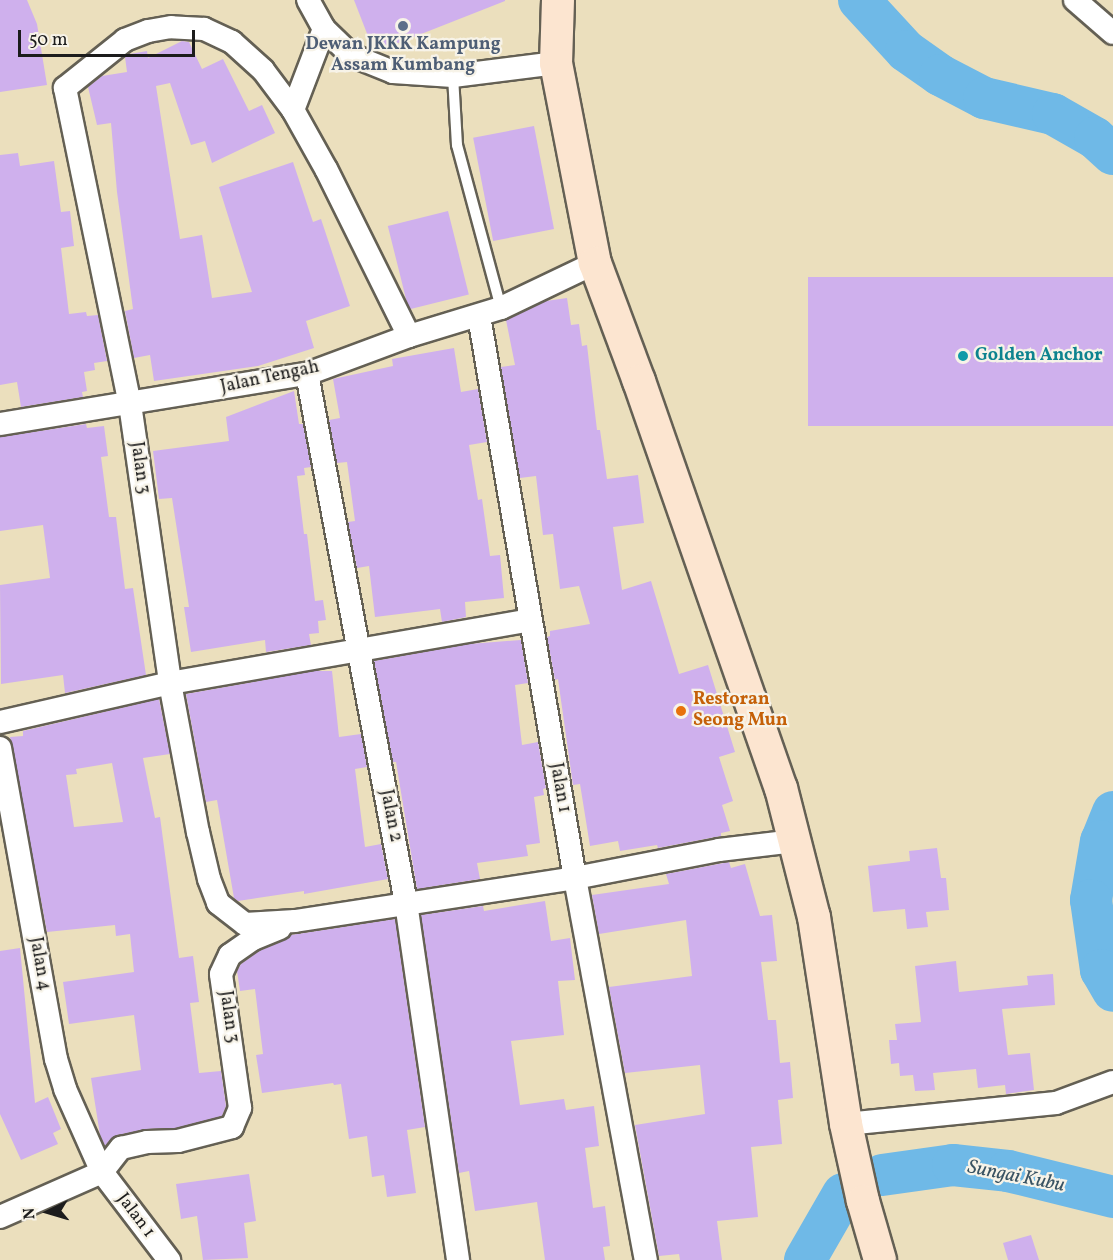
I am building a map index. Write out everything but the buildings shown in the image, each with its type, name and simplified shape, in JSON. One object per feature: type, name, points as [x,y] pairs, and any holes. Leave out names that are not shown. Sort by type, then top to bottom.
[{"type":"main road","points":[[558,0],[556,63],[595,263],[643,393],[781,788],[814,917],[846,1124],[863,1201],[880,1260]]},
{"type":"street","points":[[308,0],[324,29],[351,55],[371,65],[421,76],[453,76],[556,63]]},
{"type":"street","points":[[1075,0],[1113,33]]},
{"type":"street","name":"Jalan 3","points":[[296,921],[245,924],[218,903],[209,879],[170,682],[130,404],[65,88],[125,40],[147,32],[171,27],[204,29],[232,42],[263,70],[293,110],[326,169],[410,336]]},
{"type":"street","points":[[293,110],[324,29]]},
{"type":"street","name":"Jalan Tengah","points":[[0,424],[307,374],[410,336],[501,308],[595,263]]},
{"type":"street","name":"Jalan 1","points":[[478,316],[575,878],[646,1260]]},
{"type":"street","name":"Jalan 2","points":[[307,374],[406,903],[458,1260]]},
{"type":"street","points":[[0,722],[170,682],[530,620]]},
{"type":"street","name":"Jalan 4","points":[[0,748],[56,1059],[74,1112],[102,1172]]},
{"type":"street","points":[[296,921],[575,878],[719,850],[794,841]]},
{"type":"street","name":"Jalan 3","points":[[102,1172],[121,1148],[178,1141],[232,1127],[240,1108],[221,974],[230,955],[253,939],[296,921]]},
{"type":"street","points":[[846,1124],[1056,1103],[1113,1082]]},
{"type":"street","points":[[0,1217],[102,1172]]},
{"type":"street","name":"Jalan 1","points":[[102,1172],[170,1260]]},
{"type":"lane","points":[[453,76],[457,145],[501,308]]},
{"type":"waterway","points":[[859,0],[906,51],[940,75],[984,98],[1053,114],[1095,138],[1113,154]]},
{"type":"waterway","points":[[1113,812],[1101,841],[1091,900],[1101,970],[1113,991]]},
{"type":"waterway","name":"Sungai Kubu","points":[[882,1175],[953,1165],[1008,1171],[1113,1197]]},
{"type":"waterway","name":"Sungai Kubu","points":[[805,1260],[843,1194]]},
{"type":"place","name":"Dewan JKKK Kampung Assam Kumbang","points":[[403,26]]},
{"type":"place","name":"Golden Anchor","points":[[963,356]]},
{"type":"place","name":"Restoran Seong Mun","points":[[681,711]]}]
